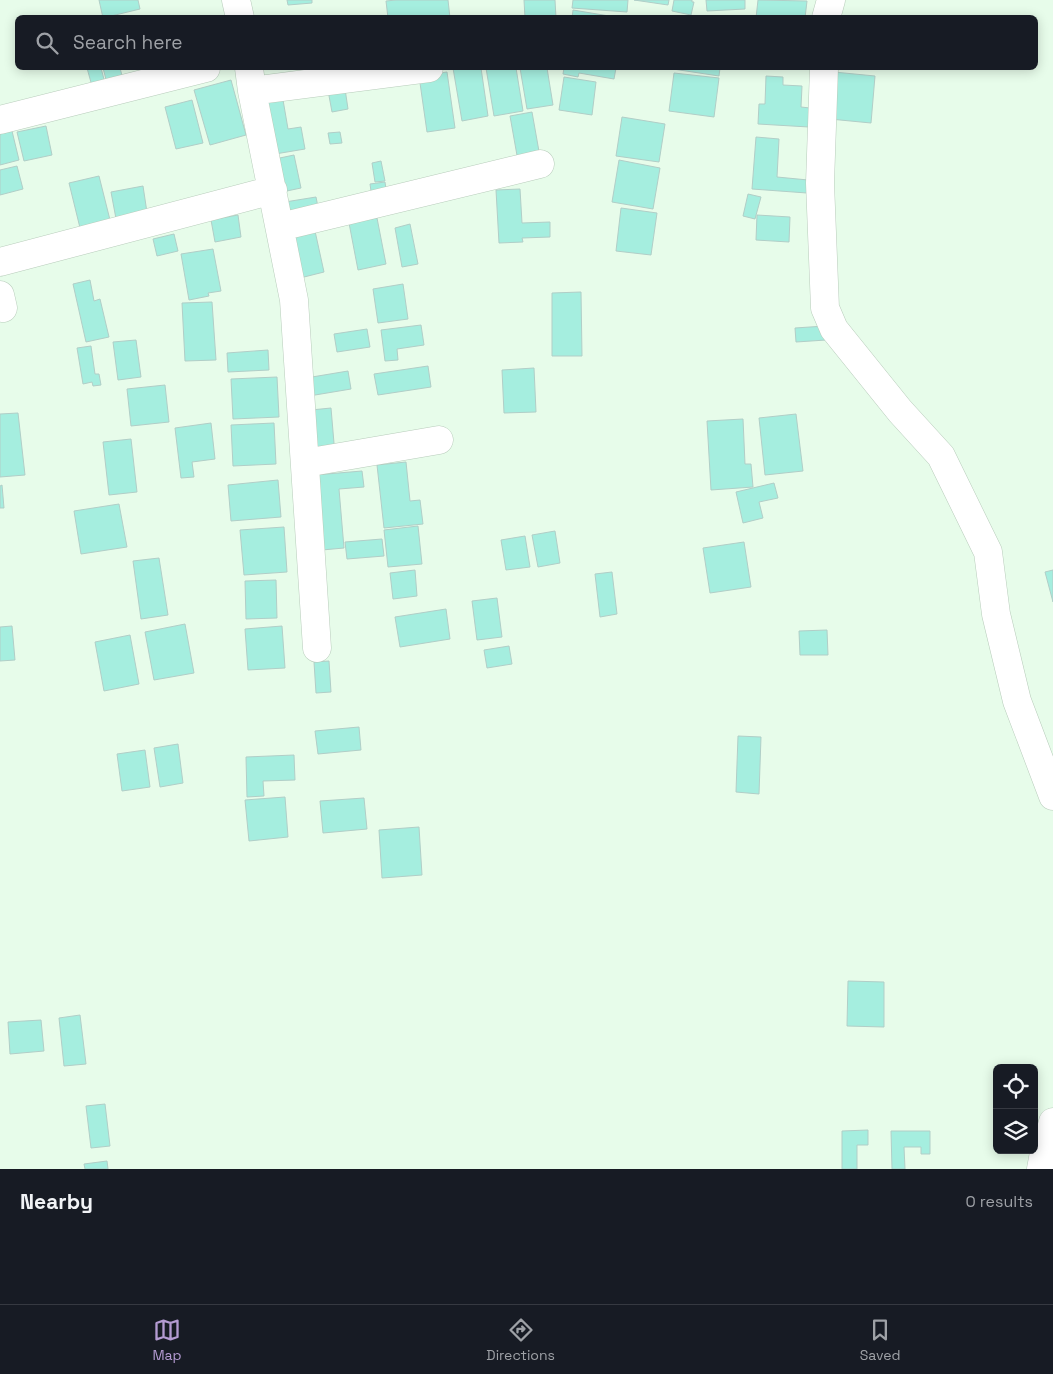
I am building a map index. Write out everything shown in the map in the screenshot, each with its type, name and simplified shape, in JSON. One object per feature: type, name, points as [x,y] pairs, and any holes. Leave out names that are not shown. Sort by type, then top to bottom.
[{"type":"street","points":[[236,0],[239,15]]},
{"type":"street","points":[[826,15],[832,0]]},
{"type":"street","points":[[0,120],[198,70]]},
{"type":"street","points":[[317,648],[294,300],[251,79],[397,70]]},
{"type":"street","points":[[824,70],[820,183],[825,308],[834,329],[900,411],[941,456],[988,552],[996,614],[1017,701],[1053,796]]},
{"type":"street","points":[[280,226],[540,164]]},
{"type":"street","points":[[0,262],[273,190]]},
{"type":"street","points":[[305,463],[439,440]]},
{"type":"street","points":[[1041,1169],[1053,1122]]},
{"type":"building","points":[[99,0],[138,0],[140,9],[115,15],[102,15]]},
{"type":"building","points":[[287,0],[312,0],[312,3],[288,5]]},
{"type":"building","points":[[448,0],[450,15],[388,15],[386,1]]},
{"type":"building","points":[[524,0],[555,0],[556,15],[525,15]]},
{"type":"building","points":[[573,0],[628,0],[627,12],[572,8]]},
{"type":"building","points":[[634,0],[669,0],[668,5]]},
{"type":"building","points":[[674,0],[692,0],[694,2],[691,15],[672,11]]},
{"type":"building","points":[[706,0],[745,0],[745,9],[707,11]]},
{"type":"building","points":[[758,0],[807,1],[805,15],[756,15]]},
{"type":"building","points":[[573,10],[603,15],[572,15]]},
{"type":"building","points":[[88,70],[102,70],[105,83],[92,86]]},
{"type":"building","points":[[104,70],[121,70],[124,83],[108,87]]},
{"type":"building","points":[[453,70],[481,70],[488,116],[462,121]]},
{"type":"building","points":[[486,70],[516,70],[523,111],[494,116]]},
{"type":"building","points":[[520,70],[547,70],[553,105],[527,109]]},
{"type":"building","points":[[564,70],[616,70],[614,79],[579,73],[578,77],[563,74]]},
{"type":"building","points":[[680,70],[720,70],[719,76]]},
{"type":"building","points":[[447,72],[455,128],[427,132],[419,76]]},
{"type":"building","points":[[834,72],[875,76],[871,123],[830,119]]},
{"type":"building","points":[[674,73],[719,78],[714,117],[669,111]]},
{"type":"building","points":[[766,76],[783,77],[783,85],[802,86],[801,107],[810,108],[809,127],[758,124],[759,104],[765,104]]},
{"type":"building","points":[[564,77],[596,82],[592,115],[559,110]]},
{"type":"building","points":[[231,80],[246,135],[210,145],[194,90]]},
{"type":"building","points":[[344,82],[348,109],[332,112],[327,85]]},
{"type":"building","points":[[282,94],[288,129],[301,127],[305,149],[275,154],[265,98]]},
{"type":"building","points":[[192,100],[203,143],[176,149],[165,107]]},
{"type":"building","points":[[532,112],[540,157],[518,161],[510,116]]},
{"type":"building","points":[[622,117],[665,124],[659,162],[616,156]]},
{"type":"building","points":[[46,126],[52,155],[24,161],[17,132]]},
{"type":"building","points":[[12,131],[19,160],[0,165],[0,134]]},
{"type":"building","points":[[340,132],[342,143],[330,144],[328,133]]},
{"type":"building","points":[[756,137],[779,139],[777,177],[808,180],[807,193],[752,189]]},
{"type":"building","points":[[294,155],[301,188],[282,192],[275,159]]},
{"type":"building","points":[[619,160],[660,168],[653,209],[612,202]]},
{"type":"building","points":[[381,161],[385,181],[375,182],[372,163]]},
{"type":"building","points":[[17,166],[23,189],[0,195],[0,170]]},
{"type":"building","points":[[99,176],[112,228],[82,236],[69,183]]},
{"type":"building","points":[[385,182],[387,196],[372,198],[370,184]]},
{"type":"building","points":[[143,186],[148,219],[117,224],[111,192]]},
{"type":"building","points":[[520,189],[522,223],[550,222],[550,237],[522,238],[523,242],[499,243],[496,190]]},
{"type":"building","points":[[748,194],[761,197],[755,219],[743,216]]},
{"type":"building","points":[[316,197],[319,212],[288,217],[285,202]]},
{"type":"building","points":[[621,208],[657,213],[651,255],[616,251]]},
{"type":"building","points":[[238,215],[241,237],[215,242],[211,220]]},
{"type":"building","points":[[757,215],[790,217],[789,242],[756,240]]},
{"type":"building","points":[[377,218],[386,264],[358,270],[349,223]]},
{"type":"building","points":[[410,224],[418,264],[402,267],[395,228]]},
{"type":"building","points":[[315,231],[324,272],[300,278],[291,236]]},
{"type":"building","points":[[174,234],[178,251],[157,256],[153,239]]},
{"type":"building","points":[[213,249],[221,291],[208,293],[209,296],[189,300],[181,254]]},
{"type":"building","points":[[90,280],[94,301],[100,299],[109,337],[86,342],[73,284]]},
{"type":"building","points":[[403,284],[408,319],[378,323],[373,289]]},
{"type":"building","points":[[581,292],[582,356],[552,356],[552,293]]},
{"type":"building","points":[[212,302],[216,360],[185,361],[182,303]]},
{"type":"building","points":[[421,325],[424,345],[397,349],[398,360],[385,361],[381,330]]},
{"type":"building","points":[[825,326],[826,340],[796,342],[795,328]]},
{"type":"building","points":[[367,329],[370,347],[337,352],[334,334]]},
{"type":"building","points":[[136,340],[141,377],[118,380],[113,342]]},
{"type":"building","points":[[91,346],[95,374],[99,374],[101,385],[93,386],[92,382],[83,384],[77,348]]},
{"type":"building","points":[[268,350],[269,370],[228,372],[227,353]]},
{"type":"building","points":[[428,366],[431,387],[378,395],[374,374]]},
{"type":"building","points":[[534,368],[536,412],[504,413],[502,370]]},
{"type":"building","points":[[348,371],[351,389],[309,396],[306,378]]},
{"type":"building","points":[[277,377],[279,417],[233,419],[231,379]]},
{"type":"building","points":[[165,385],[169,422],[131,426],[127,389]]},
{"type":"building","points":[[331,408],[335,455],[315,457],[311,410]]},
{"type":"building","points":[[18,413],[25,475],[0,477],[0,414]]},
{"type":"building","points":[[796,414],[803,471],[765,475],[759,418]]},
{"type":"building","points":[[743,419],[745,464],[751,464],[753,487],[711,490],[707,421]]},
{"type":"building","points":[[211,423],[215,459],[192,462],[194,477],[181,478],[175,428]]},
{"type":"building","points":[[274,423],[276,464],[233,466],[231,425]]},
{"type":"building","points":[[131,439],[137,492],[109,495],[103,442]]},
{"type":"building","points":[[406,462],[410,501],[420,500],[423,524],[384,528],[377,465]]},
{"type":"building","points":[[362,471],[364,487],[339,489],[344,548],[322,550],[315,475]]},
{"type":"building","points":[[278,480],[281,517],[231,521],[228,485]]},
{"type":"building","points":[[774,483],[778,498],[759,502],[763,518],[743,523],[736,492]]},
{"type":"building","points":[[2,485],[4,508],[0,508],[0,486]]},
{"type":"building","points":[[119,504],[127,547],[81,554],[74,511]]},
{"type":"building","points":[[418,526],[422,564],[388,567],[384,530]]},
{"type":"building","points":[[284,527],[287,572],[244,575],[240,530]]},
{"type":"building","points":[[555,531],[560,563],[538,567],[532,535]]},
{"type":"building","points":[[525,536],[530,567],[506,570],[501,540]]},
{"type":"building","points":[[382,539],[384,556],[347,559],[345,542]]},
{"type":"building","points":[[744,542],[751,587],[710,593],[703,548]]},
{"type":"building","points":[[159,558],[168,615],[141,619],[133,561]]},
{"type":"building","points":[[415,570],[417,596],[393,599],[390,573]]},
{"type":"building","points":[[1053,570],[1053,602],[1045,572]]},
{"type":"building","points":[[612,572],[617,614],[600,617],[595,574]]},
{"type":"building","points":[[276,580],[277,618],[246,619],[245,581]]},
{"type":"building","points":[[497,598],[502,637],[477,640],[472,601]]},
{"type":"building","points":[[446,609],[450,639],[400,647],[395,617]]},
{"type":"building","points":[[185,624],[194,673],[154,680],[145,632]]},
{"type":"building","points":[[12,626],[15,660],[0,661],[0,627]]},
{"type":"building","points":[[282,626],[285,668],[248,670],[245,629]]},
{"type":"building","points":[[827,630],[828,655],[800,655],[799,631]]},
{"type":"building","points":[[130,635],[139,684],[104,691],[95,642]]},
{"type":"building","points":[[509,646],[512,664],[487,668],[484,650]]},
{"type":"building","points":[[329,661],[331,692],[316,693],[314,662]]},
{"type":"building","points":[[359,727],[361,750],[318,754],[315,731]]},
{"type":"building","points":[[738,736],[761,737],[759,794],[736,792]]},
{"type":"building","points":[[178,744],[183,783],[160,787],[154,748]]},
{"type":"building","points":[[145,750],[150,787],[122,791],[117,754]]},
{"type":"building","points":[[294,755],[295,780],[263,781],[264,796],[247,797],[246,757]]},
{"type":"building","points":[[285,797],[288,837],[249,841],[245,800]]},
{"type":"building","points":[[364,798],[367,829],[323,833],[320,801]]},
{"type":"building","points":[[419,827],[422,875],[382,878],[379,830]]},
{"type":"building","points":[[848,981],[884,982],[884,1027],[847,1026]]},
{"type":"building","points":[[80,1015],[86,1064],[64,1066],[59,1018]]},
{"type":"building","points":[[41,1020],[44,1051],[10,1054],[8,1022]]},
{"type":"building","points":[[105,1104],[110,1146],[91,1148],[86,1106]]},
{"type":"building","points":[[868,1130],[868,1145],[857,1145],[857,1169],[842,1169],[842,1131]]},
{"type":"building","points":[[891,1131],[930,1131],[930,1154],[921,1154],[921,1147],[904,1147],[905,1169],[892,1169]]},
{"type":"building","points":[[107,1161],[108,1169],[85,1169],[84,1164]]}]
